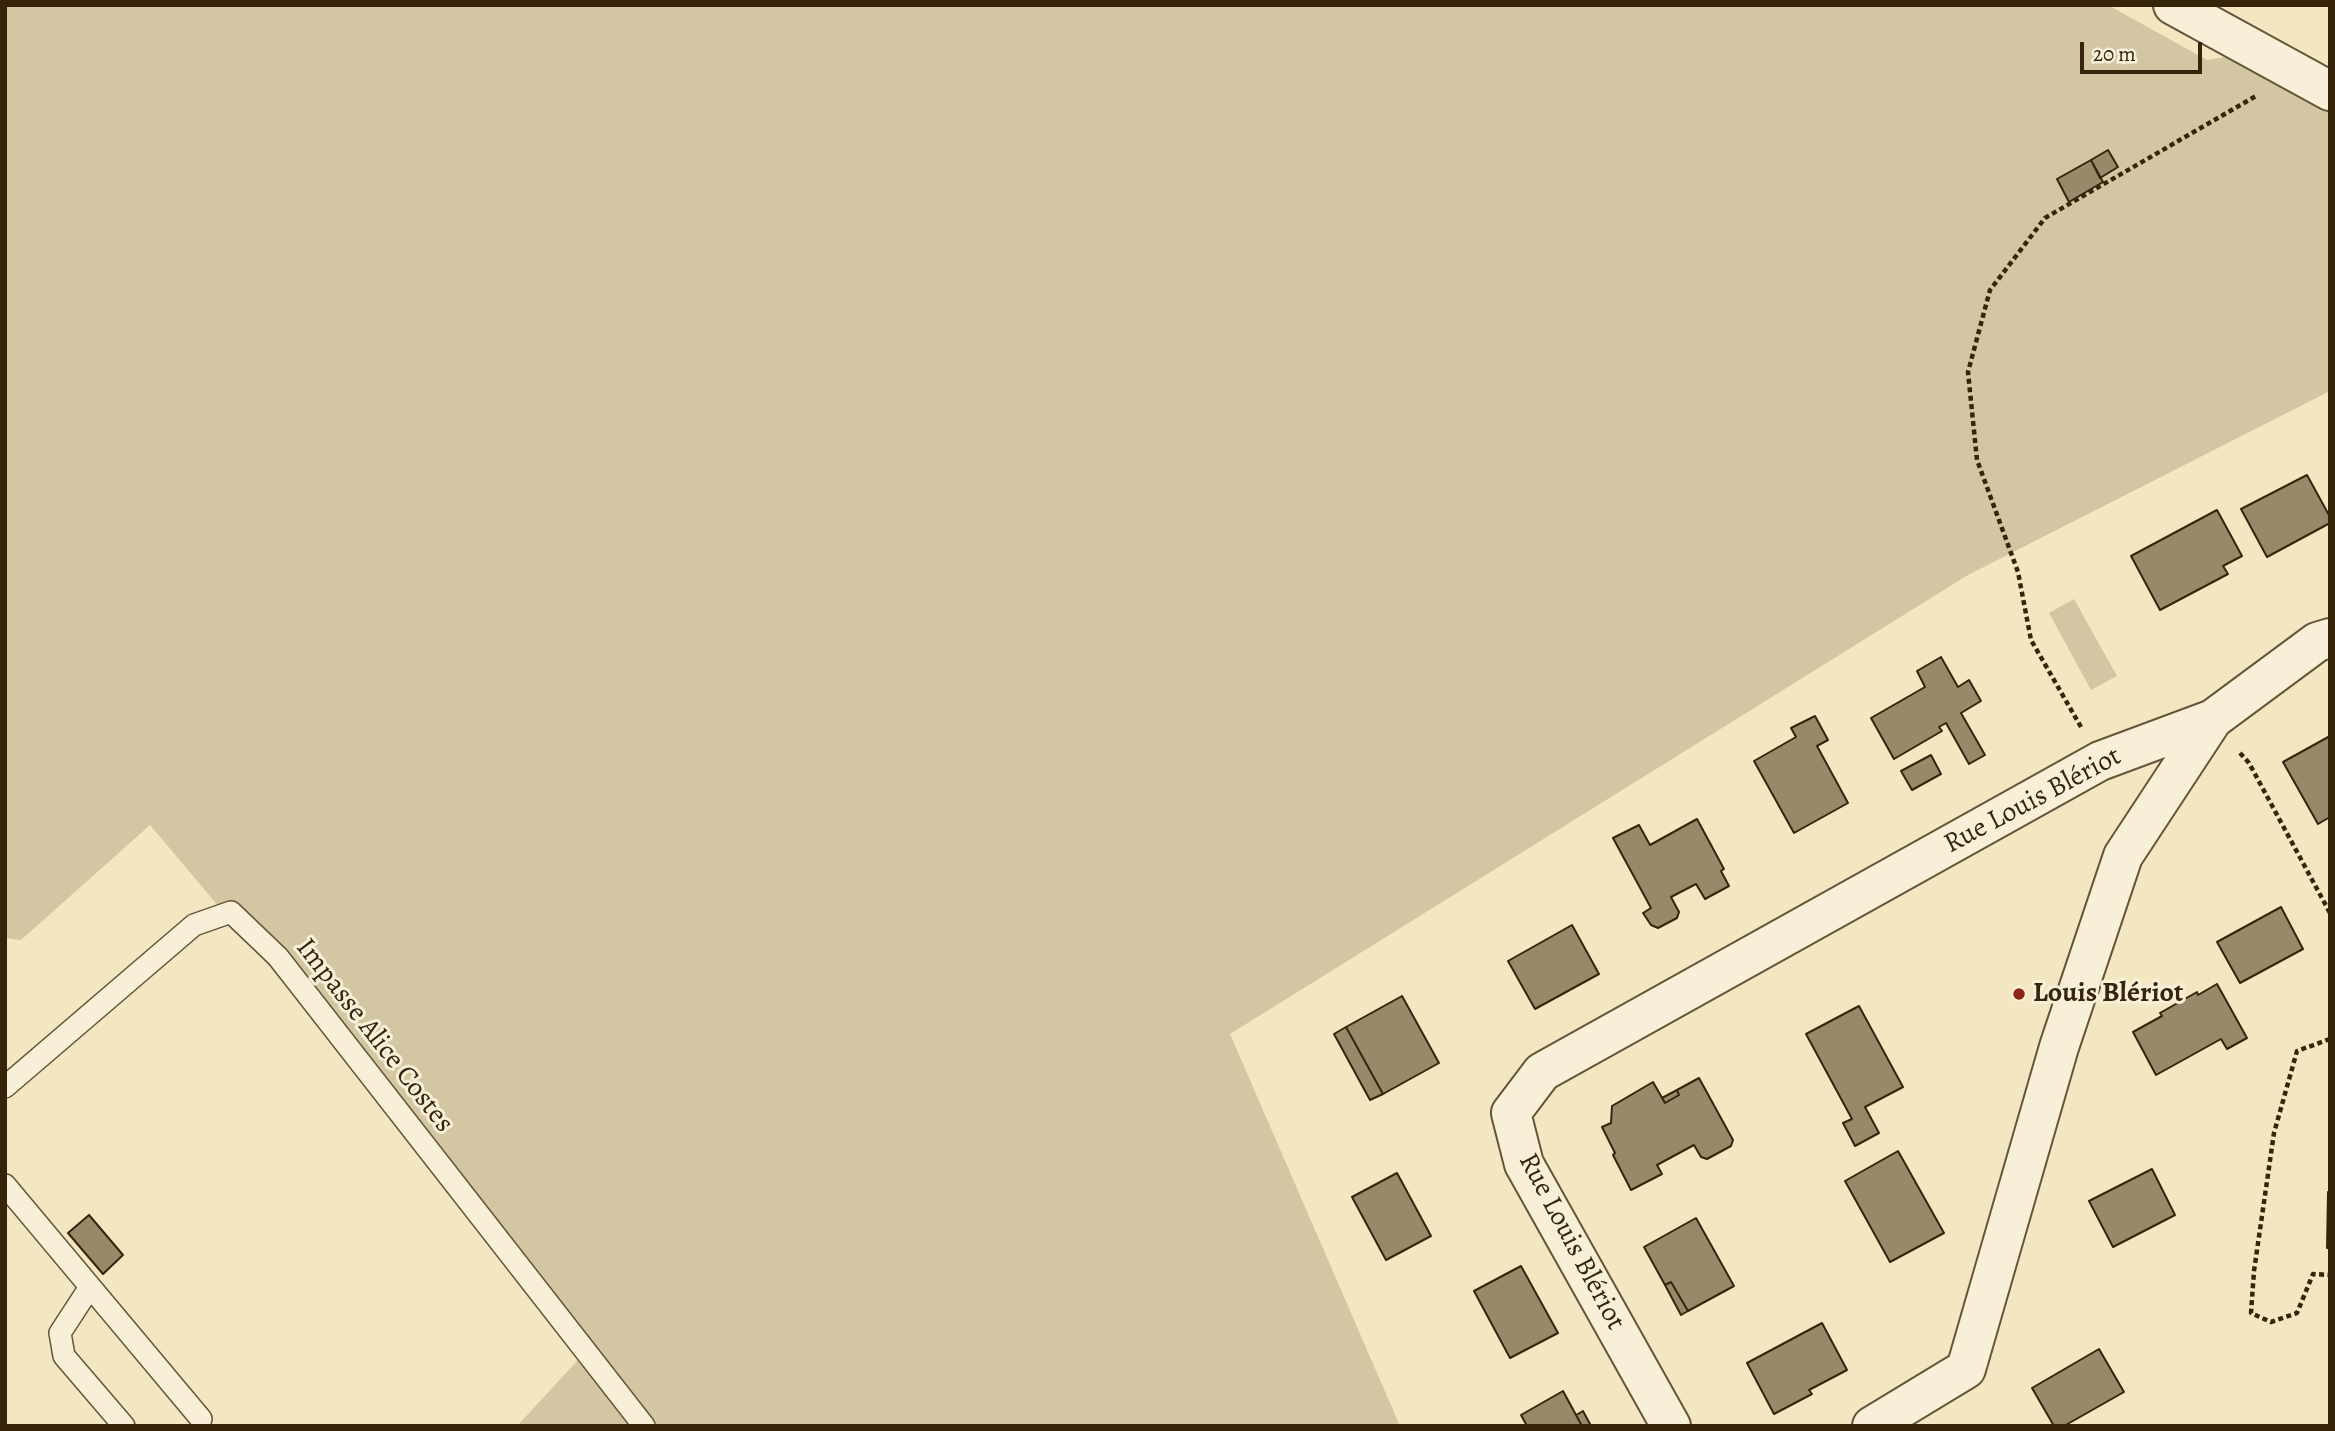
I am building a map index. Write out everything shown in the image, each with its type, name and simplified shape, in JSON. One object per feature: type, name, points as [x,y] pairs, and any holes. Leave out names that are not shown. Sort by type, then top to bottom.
[{"type":"street","points":[[2173,5],[2330,92]]},
{"type":"street","points":[[1872,1426],[1966,1369],[2059,1047],[2123,856],[2213,719],[2318,642],[2330,638]]},
{"type":"street","name":"Rue Louis Blériot","points":[[1671,1426],[1524,1164],[1511,1113],[1542,1072],[2100,761],[2213,719]]},
{"type":"lane","name":"Impasse Alice Costes","points":[[5,1087],[194,925],[231,912],[278,957],[644,1426]]},
{"type":"lane","points":[[5,1185],[201,1419]]},
{"type":"lane","points":[[90,1287],[60,1333],[64,1356],[124,1426]]},
{"type":"path","points":[[2100,761],[2031,640],[2018,572],[1977,460],[1968,372],[1990,290],[2045,218],[2296,73]]},
{"type":"path","points":[[2213,719],[2249,763],[2330,913]]},
{"type":"path","points":[[2330,1039],[2297,1051],[2274,1133],[2251,1313],[2271,1322],[2297,1313],[2313,1274],[2330,1275]]},
{"type":"shaded area","points":[[5,5],[2108,5],[2207,60],[2260,51],[2330,93],[2330,391],[1968,575],[1230,1034],[1400,1426],[517,1426],[590,1347],[150,825],[21,940],[5,938]]},
{"type":"shaded area","points":[[2074,599],[2117,676],[2091,690],[2049,613]]},
{"type":"building","points":[[2108,150],[2118,167],[2100,178],[2091,160]]},
{"type":"building","points":[[2091,160],[2103,182],[2069,202],[2057,179]]},
{"type":"building","points":[[2307,475],[2330,517],[2330,523],[2267,557],[2241,509]]},
{"type":"building","points":[[2217,510],[2242,556],[2223,566],[2228,574],[2160,610],[2131,556]]},
{"type":"building","points":[[1941,657],[1958,687],[1969,680],[1981,701],[1961,713],[1985,755],[1969,764],[1946,723],[1939,727],[1942,731],[1894,759],[1871,718],[1925,687],[1917,671]]},
{"type":"building","points":[[1815,716],[1828,740],[1817,746],[1848,803],[1794,833],[1754,761],[1796,737],[1791,728]]},
{"type":"building","points":[[2330,736],[2330,817],[2318,824],[2283,762]]},
{"type":"building","points":[[1931,755],[1941,774],[1912,790],[1901,771]]},
{"type":"building","points":[[1697,819],[1724,869],[1721,871],[1729,886],[1705,899],[1696,884],[1671,897],[1679,912],[1677,918],[1658,928],[1651,925],[1643,913],[1651,908],[1613,838],[1639,825],[1650,845]]},
{"type":"building","points":[[2281,907],[2303,949],[2240,983],[2217,942]]},
{"type":"building","points":[[1572,925],[1599,974],[1535,1009],[1508,961]]},
{"type":"building","points":[[2217,984],[2247,1038],[2227,1049],[2221,1039],[2156,1075],[2133,1032],[2162,1016],[2160,1013]]},
{"type":"building","points":[[1402,996],[1439,1063],[1383,1094],[1346,1027]]},
{"type":"building","points":[[1859,1006],[1903,1087],[1865,1107],[1879,1133],[1855,1146],[1843,1123],[1852,1119],[1806,1034]]},
{"type":"building","points":[[1346,1027],[1383,1094],[1370,1100],[1334,1034]]},
{"type":"building","points":[[1699,1078],[1733,1140],[1731,1146],[1707,1159],[1701,1157],[1694,1145],[1657,1165],[1662,1174],[1631,1190],[1602,1127],[1611,1123],[1612,1106],[1653,1082],[1665,1103],[1679,1095],[1677,1090]]},
{"type":"building","points":[[1677,1090],[1679,1095],[1665,1103],[1662,1098]]},
{"type":"building","points":[[1898,1151],[1944,1233],[1890,1262],[1845,1181]]},
{"type":"building","points":[[2152,1169],[2175,1215],[2113,1247],[2089,1201]]},
{"type":"building","points":[[1397,1173],[1431,1236],[1386,1260],[1352,1197]]},
{"type":"building","points":[[2330,1192],[2330,1248],[2327,1248]]},
{"type":"building","points":[[89,1215],[123,1255],[103,1274],[68,1233]]},
{"type":"building","points":[[1696,1218],[1734,1286],[1688,1311],[1671,1282],[1665,1285],[1644,1247]]},
{"type":"building","points":[[1521,1266],[1558,1333],[1510,1358],[1474,1291]]},
{"type":"building","points":[[1671,1282],[1688,1311],[1681,1315],[1665,1285]]},
{"type":"building","points":[[1822,1323],[1847,1370],[1809,1390],[1812,1394],[1774,1414],[1747,1363]]},
{"type":"building","points":[[2099,1349],[2124,1392],[2064,1426],[2054,1426],[2032,1388]]},
{"type":"building","points":[[1563,1391],[1582,1426],[1527,1426],[1521,1415]]},
{"type":"building","points":[[1583,1411],[1591,1426],[1582,1426],[1576,1415]]},
{"type":"place","name":"Louis Blériot","points":[[2019,994]]}]
